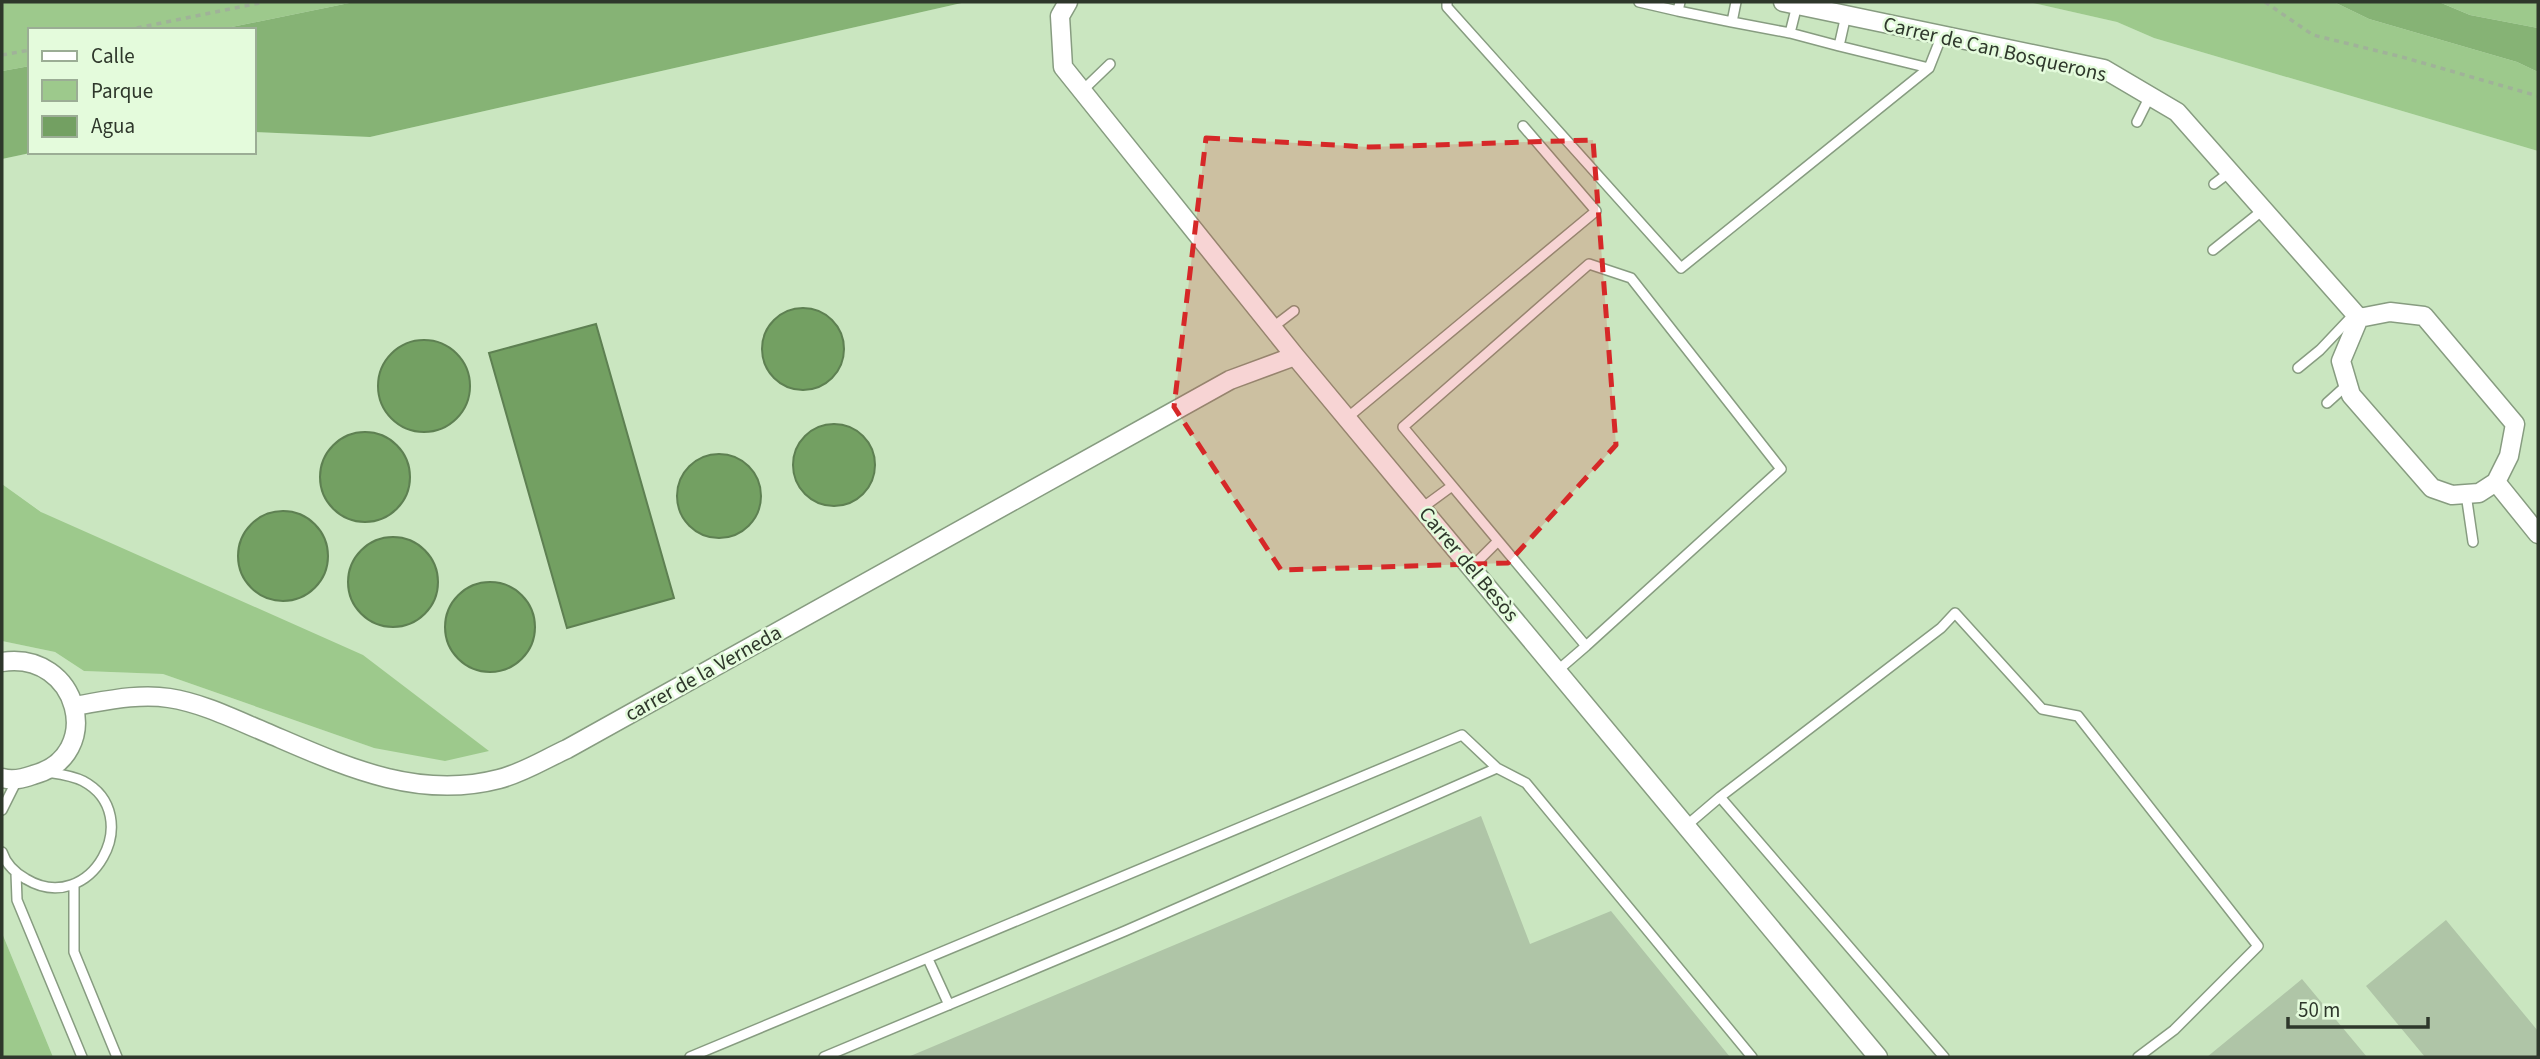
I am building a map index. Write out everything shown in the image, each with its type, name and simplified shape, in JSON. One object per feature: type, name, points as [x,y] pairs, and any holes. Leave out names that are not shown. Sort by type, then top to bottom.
[{"type":"street","name":"Carrer del Besòs","points":[[1068,2],[1060,16],[1063,67],[1295,356],[1878,1057]]},
{"type":"street","name":"Carrer de Can Bosquerons","points":[[1790,3],[2104,69],[2177,112],[2357,315]]},
{"type":"street","points":[[2390,312],[2424,316],[2515,424],[2509,456],[2496,482],[2479,493],[2452,495],[2432,488],[2351,395],[2341,361],[2357,315],[2390,312]]},
{"type":"street","name":"carrer de la Verneda","points":[[74,706],[140,696],[169,698],[231,718],[349,768],[383,779],[454,786],[502,778],[567,748],[1230,380],[1295,356]]},
{"type":"street","points":[[2496,482],[2538,534]]},
{"type":"street","points":[[2,662],[26,661],[47,669],[64,685],[76,717],[73,738],[63,758],[46,772],[9,779]]},
{"type":"lane","points":[[1447,2],[1447,7],[1681,268],[1929,68],[1942,35]]},
{"type":"lane","points":[[1639,2],[1679,7],[1731,22],[1790,33],[1929,68]]},
{"type":"lane","points":[[1731,22],[1736,2]]},
{"type":"lane","points":[[1790,3],[1790,33]]},
{"type":"lane","points":[[1839,46],[1846,15]]},
{"type":"lane","points":[[1082,91],[1110,64]]},
{"type":"lane","points":[[2137,122],[2150,96]]},
{"type":"lane","points":[[1348,418],[1596,211],[1523,126]]},
{"type":"lane","points":[[2214,184],[2230,172]]},
{"type":"lane","points":[[2213,250],[2263,210]]},
{"type":"lane","points":[[1557,671],[1587,646],[1781,470],[1630,278],[1589,264],[1403,427],[1587,646]]},
{"type":"lane","points":[[1273,327],[1292,312]]},
{"type":"lane","points":[[2298,368],[2357,315]]},
{"type":"lane","points":[[2327,403],[2348,384]]},
{"type":"lane","points":[[1422,508],[1452,486]]},
{"type":"lane","points":[[2466,494],[2473,542]]},
{"type":"lane","points":[[1472,567],[1498,541]]},
{"type":"lane","points":[[1686,826],[1941,628],[1955,613],[2042,709],[2078,716],[2258,946],[2175,1030],[2138,1057]]},
{"type":"lane","points":[[690,1057],[1462,735],[1497,768],[1526,783],[1752,1057]]},
{"type":"lane","points":[[824,1057],[1125,931],[1497,768]]},
{"type":"lane","points":[[2,852],[16,873],[33,884],[54,888],[74,884],[94,872],[107,852],[111,829],[108,811],[99,795],[85,782],[68,775],[46,772]]},
{"type":"lane","points":[[2,810],[9,779]]},
{"type":"lane","points":[[1720,797],[1944,1057]]},
{"type":"lane","points":[[16,873],[17,900],[82,1057]]},
{"type":"lane","points":[[74,884],[74,952],[117,1057]]},
{"type":"lane","points":[[928,959],[948,1005]]},
{"type":"path","points":[[137,28],[264,2]]},
{"type":"path","points":[[2265,2],[2313,35],[2538,96]]},
{"type":"path","points":[[2,55],[28,50]]},
{"type":"highlighted area","points":[[1206,138],[1369,147],[1593,140],[1616,445],[1508,563],[1281,570],[1174,407]]},
{"type":"shaded area","points":[[354,2],[966,2],[370,137],[256,132],[256,28],[227,28]]},
{"type":"shaded area","points":[[966,2],[2029,2],[2117,22],[2154,38],[2538,151],[2538,1057],[53,1057],[2,933],[2,641],[55,652],[84,671],[163,674],[374,748],[2,484],[2,159],[28,153],[256,154],[256,132],[370,137]]},
{"type":"shaded area","points":[[2334,2],[2439,2],[2470,15],[2538,28],[2538,72],[2517,62],[2369,19]]},
{"type":"shaded area","points":[[28,66],[28,153],[2,159],[2,71]]},
{"type":"green space","points":[[2,2],[354,2],[227,28],[28,28],[28,66],[2,71]]},
{"type":"green space","points":[[2029,2],[2334,2],[2369,19],[2517,62],[2538,72],[2538,151],[2154,38],[2117,22]]},
{"type":"green space","points":[[2439,2],[2538,2],[2538,28],[2470,15]]},
{"type":"green space","points":[[2,484],[41,512],[363,655],[489,751],[445,761],[374,748],[163,674],[84,671],[55,652],[2,641]]},
{"type":"green space","points":[[2,933],[53,1057],[2,1057]]},
{"type":"water","points":[[803,308],[819,311],[832,320],[841,333],[844,349],[841,365],[832,378],[819,387],[803,390],[787,387],[774,378],[765,365],[762,349],[765,333],[774,320],[787,311]]},
{"type":"water","points":[[596,324],[674,598],[567,628],[489,353]]},
{"type":"water","points":[[424,340],[441,344],[456,354],[466,369],[470,386],[466,403],[456,418],[441,428],[424,432],[407,428],[392,418],[382,403],[378,386],[382,369],[392,354],[407,344]]},
{"type":"water","points":[[834,424],[850,427],[863,436],[872,449],[875,465],[872,481],[863,494],[850,503],[834,506],[818,503],[805,494],[796,481],[793,465],[796,449],[805,436],[818,427]]},
{"type":"water","points":[[365,432],[382,436],[397,445],[406,460],[410,477],[406,494],[397,509],[382,518],[365,522],[348,518],[333,509],[324,494],[320,477],[324,460],[333,445],[348,436]]},
{"type":"water","points":[[719,454],[735,457],[749,466],[758,480],[761,496],[758,512],[749,526],[735,535],[719,538],[703,535],[689,526],[680,512],[677,496],[680,480],[689,466],[703,457]]},
{"type":"water","points":[[283,511],[300,515],[315,524],[324,539],[328,556],[324,573],[315,588],[300,597],[283,601],[266,597],[251,588],[242,573],[238,556],[242,539],[251,524],[266,515]]},
{"type":"water","points":[[393,537],[410,540],[425,550],[435,565],[438,582],[435,599],[425,614],[410,624],[393,627],[376,624],[361,614],[351,599],[348,582],[351,565],[361,550],[376,540]]},
{"type":"water","points":[[490,582],[507,585],[522,595],[532,610],[535,627],[532,644],[522,659],[507,669],[490,672],[473,669],[458,659],[448,644],[445,627],[448,610],[458,595],[473,585]]},
{"type":"building","points":[[1481,816],[1530,944],[1611,911],[1730,1057],[908,1057]]},
{"type":"building","points":[[2446,920],[2538,1031],[2538,1057],[2425,1057],[2366,986]]},
{"type":"building","points":[[2302,979],[2367,1057],[2207,1057]]}]
